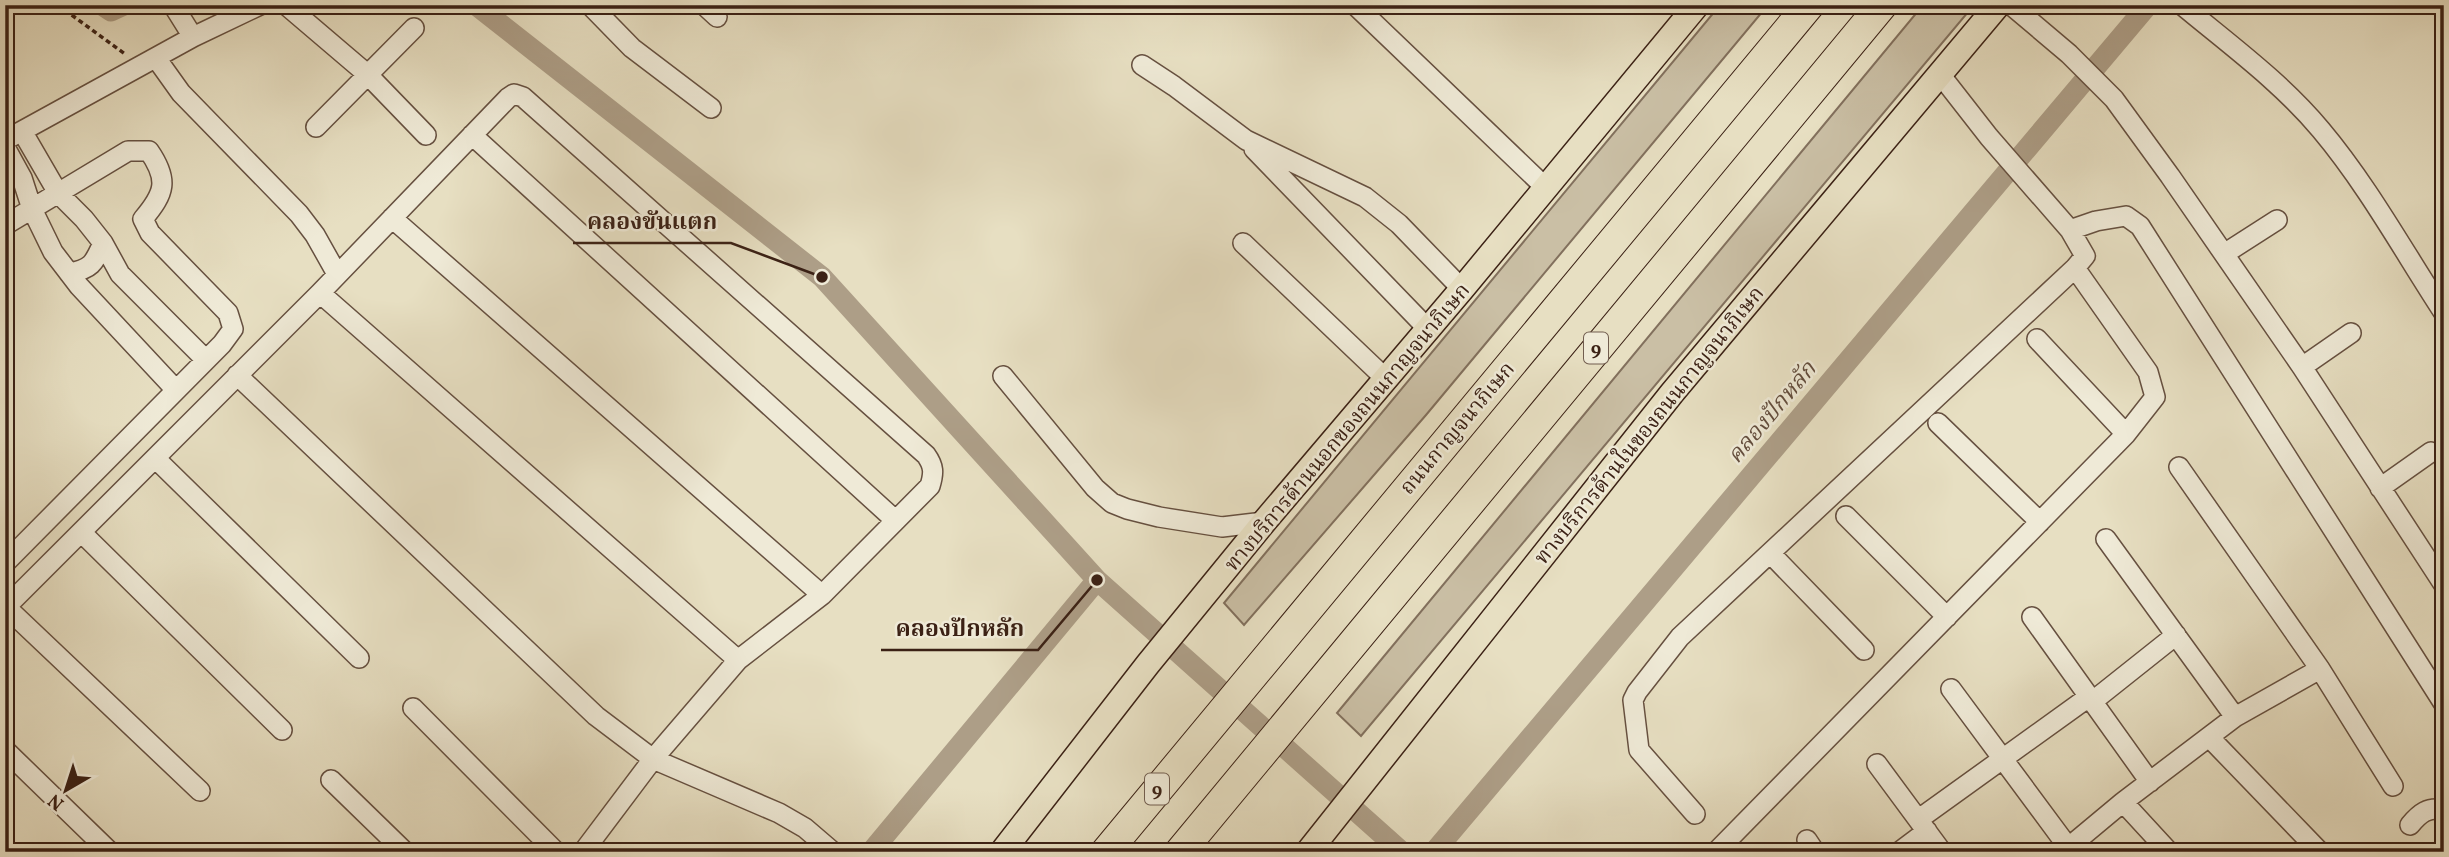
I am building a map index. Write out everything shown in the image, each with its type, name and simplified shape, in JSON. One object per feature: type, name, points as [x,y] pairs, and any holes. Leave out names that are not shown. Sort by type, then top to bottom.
[{"type":"highway","name":"ถนนกาญจนาภิเษก","points":[[1106,852],[1809,5]]},
{"type":"highway","name":"9","points":[[1180,852],[1882,5]]},
{"type":"main road","name":"ทางบริการด้านนอกของถนนกาญจนาภิเษก","points":[[1002,852],[1148,664],[1264,522],[1429,329],[1697,5]]},
{"type":"main road","name":"ทางบริการด้านในของถนนกาญจนาภิเษก","points":[[1315,844],[1672,393],[1998,5]]},
{"type":"street","points":[[173,5],[193,37]]},
{"type":"street","points":[[10,135],[193,37],[260,5]]},
{"type":"street","points":[[286,5],[367,74],[426,135]]},
{"type":"street","points":[[590,5],[632,48],[711,108]]},
{"type":"street","points":[[1355,5],[1546,188]]},
{"type":"street","points":[[2011,5],[2069,54],[2114,99],[2302,368],[2444,585]]},
{"type":"street","points":[[2185,8],[2248,58],[2320,128],[2345,159],[2444,313]]},
{"type":"street","points":[[316,127],[414,28]]},
{"type":"street","points":[[148,62],[299,214],[315,235],[337,274]]},
{"type":"street","points":[[1142,65],[1174,86],[1245,141],[1429,329]]},
{"type":"street","points":[[1695,814],[1639,750],[1633,700],[1654,669],[1680,637],[2085,257],[2070,230],[1939,73]]},
{"type":"street","points":[[200,791],[6,608],[514,94],[523,97],[933,464],[934,475],[930,486],[822,595],[738,660],[653,760],[583,852]]},
{"type":"street","points":[[10,135],[103,243],[120,274],[206,360]]},
{"type":"street","points":[[10,135],[32,209],[53,252],[176,390]]},
{"type":"street","points":[[471,135],[895,520]]},
{"type":"street","points":[[1245,141],[1366,197],[1399,224],[1462,289]]},
{"type":"street","points":[[5,225],[128,150],[149,151],[161,168],[163,187],[143,219],[150,233],[228,313],[233,329],[206,360],[5,563]]},
{"type":"street","points":[[2070,230],[2096,221],[2126,216],[2140,226],[2444,704]]},
{"type":"street","points":[[392,218],[822,595]]},
{"type":"street","points":[[2224,254],[2277,220]]},
{"type":"street","points":[[69,273],[85,270],[95,261],[103,243]]},
{"type":"street","points":[[1243,243],[1386,379]]},
{"type":"street","points":[[1716,852],[2126,434],[2155,397],[2148,372],[2075,268]]},
{"type":"street","points":[[320,293],[738,660]]},
{"type":"street","points":[[2302,368],[2351,333]]},
{"type":"street","points":[[2037,339],[2126,434]]},
{"type":"street","points":[[237,375],[587,707],[653,760],[779,813],[805,828],[833,851]]},
{"type":"street","points":[[1003,376],[1095,488],[1112,503],[1149,514],[1222,527],[1264,522]]},
{"type":"street","points":[[1938,423],[2040,522]]},
{"type":"street","points":[[2380,488],[2431,452]]},
{"type":"street","points":[[155,458],[359,658]]},
{"type":"street","points":[[2179,467],[2320,669],[2393,786]]},
{"type":"street","points":[[1846,516],[1947,617]]},
{"type":"street","points":[[82,533],[282,730]]},
{"type":"street","points":[[2106,539],[2235,717]]},
{"type":"street","points":[[1770,553],[1864,650]]},
{"type":"street","points":[[2032,617],[2150,782]]},
{"type":"street","points":[[1899,852],[1923,825],[2003,759],[2091,699],[2176,635]]},
{"type":"street","points":[[1951,690],[2003,759],[2065,850],[2235,717],[2320,669]]},
{"type":"street","points":[[413,708],[556,852]]},
{"type":"street","points":[[2209,737],[2319,851]]},
{"type":"street","points":[[5,750],[110,852]]},
{"type":"street","points":[[1877,764],[1942,852]]},
{"type":"street","points":[[331,780],[405,852]]},
{"type":"street","points":[[2123,802],[2169,852]]},
{"type":"street","points":[[2410,825],[2423,811],[2444,810]]},
{"type":"path","points":[[58,5],[148,62]]},
{"type":"shaded area","points":[[1720,5],[1768,5],[1426,415],[1244,625],[1224,603]]},
{"type":"shaded area","points":[[1923,5],[1974,5],[1361,736],[1337,713]]},
{"type":"waterway","points":[[102,5],[111,11],[124,5]]},
{"type":"waterway","points":[[476,5],[822,277],[1097,580],[1402,852]]},
{"type":"waterway","name":"คลองปักหลัก","points":[[1434,852],[2148,5]]},
{"type":"waterway","name":"คลองปักหลัก","points":[[871,852],[1097,580]]},
{"type":"place","name":"คลองขันแตก","points":[[822,277]]},
{"type":"place","name":"คลองปักหลัก","points":[[1097,580]]}]
